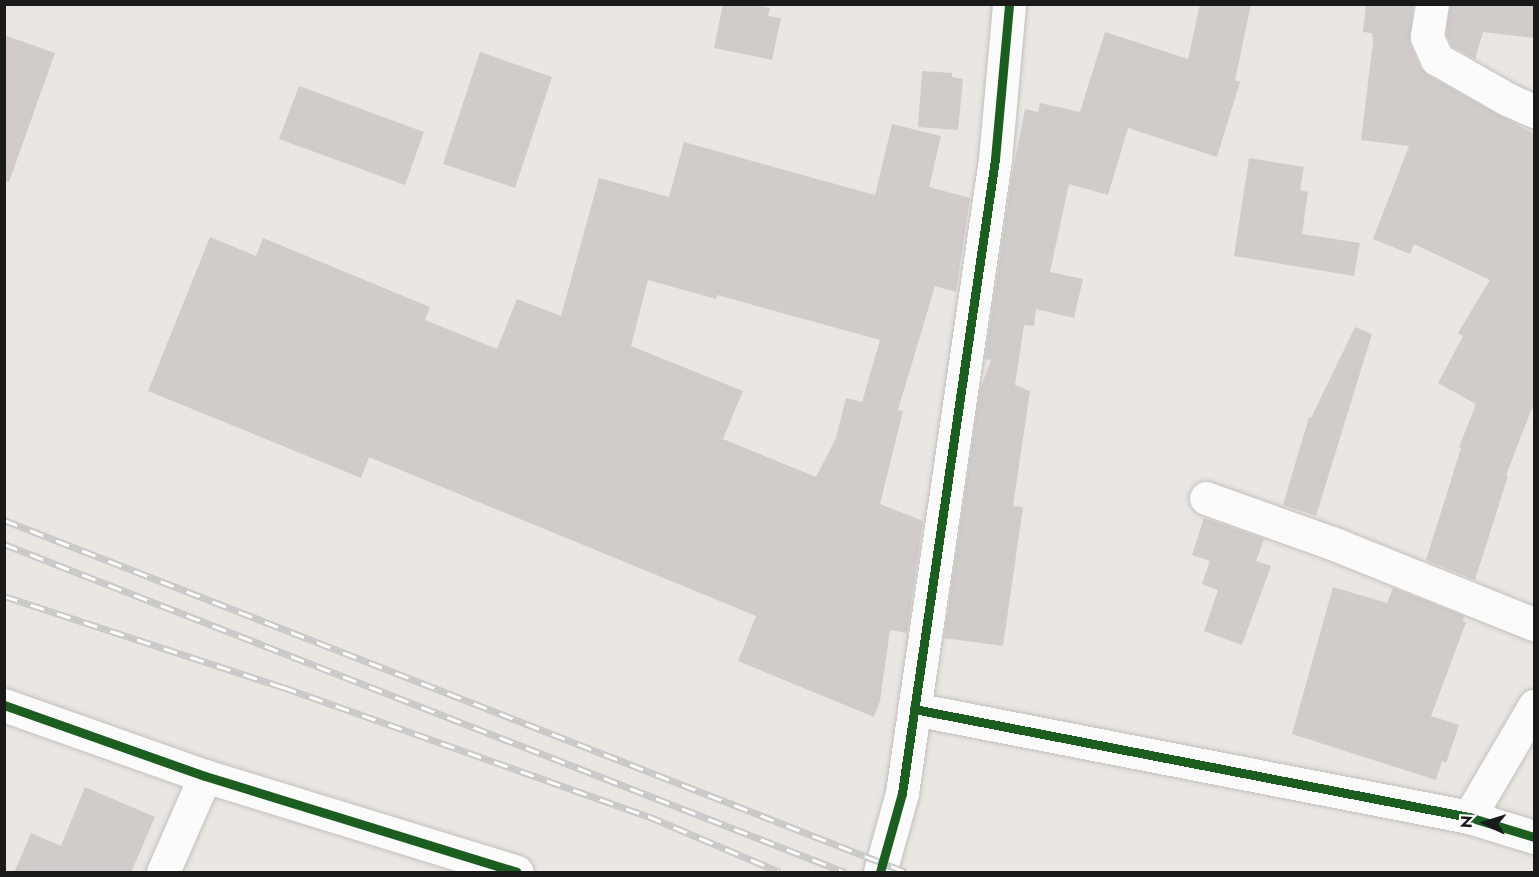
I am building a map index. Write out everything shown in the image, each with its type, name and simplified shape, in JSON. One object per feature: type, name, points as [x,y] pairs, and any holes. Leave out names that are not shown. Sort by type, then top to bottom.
[{"type":"street","points":[[880,873],[902,793],[995,159],[1009,4]]},
{"type":"street","points":[[1431,4],[1427,37],[1437,59],[1534,111]]},
{"type":"street","points":[[1206,498],[1332,543],[1534,624]]},
{"type":"street","points":[[4,705],[205,776],[517,873]]},
{"type":"street","points":[[1469,817],[1534,706]]},
{"type":"street","points":[[914,709],[1469,817],[1534,837]]},
{"type":"street","points":[[163,873],[205,776]]},
{"type":"building","points":[[723,4],[753,4],[770,8],[768,16],[781,18],[772,60],[714,48]]},
{"type":"building","points":[[1200,4],[1251,4],[1235,80],[1240,82],[1217,157],[1128,128],[1108,195],[1069,184],[1050,272],[1083,279],[1074,318],[1036,309],[1034,326],[1024,325],[1015,385],[1030,391],[1013,506],[1023,507],[1003,646],[944,638],[980,390],[991,360],[985,359],[1012,176],[1025,109],[1038,112],[1040,103],[1080,112],[1105,32],[1188,59]]},
{"type":"building","points":[[1366,4],[1413,4],[1410,44],[1420,67],[1427,75],[1534,134],[1534,403],[1506,475],[1508,476],[1475,580],[1426,560],[1461,448],[1459,447],[1476,404],[1438,383],[1463,336],[1458,333],[1490,280],[1414,244],[1410,254],[1373,239],[1409,146],[1361,140],[1373,42],[1372,33],[1363,32]]},
{"type":"building","points":[[1450,4],[1534,4],[1534,38],[1483,32],[1475,59],[1452,46],[1446,34]]},
{"type":"building","points":[[4,35],[55,53],[9,182],[4,182]]},
{"type":"building","points":[[480,52],[552,77],[515,188],[443,164]]},
{"type":"building","points":[[922,71],[952,73],[952,77],[963,79],[958,130],[918,127]]},
{"type":"building","points":[[299,86],[424,132],[405,185],[279,139]]},
{"type":"building","points":[[892,124],[941,136],[929,187],[970,198],[956,292],[935,286],[898,410],[903,411],[880,504],[923,521],[907,633],[890,630],[880,701],[874,717],[738,661],[756,616],[369,457],[361,478],[148,391],[210,237],[256,256],[263,238],[430,307],[425,320],[497,349],[517,299],[561,316],[599,178],[669,197],[684,142],[875,195]],"holes":[[[648,280],[716,299],[717,295],[880,340],[862,402],[846,398],[836,438],[816,477],[723,439],[743,391],[631,346]]]},
{"type":"building","points":[[1249,158],[1304,167],[1300,190],[1308,192],[1302,234],[1360,243],[1354,276],[1234,256]]},
{"type":"building","points":[[1355,327],[1372,334],[1316,516],[1283,505],[1309,417],[1311,418]]},
{"type":"building","points":[[1204,518],[1264,539],[1256,561],[1271,566],[1242,645],[1204,631],[1218,590],[1202,584],[1210,561],[1192,555]]},
{"type":"building","points":[[1333,587],[1387,603],[1393,588],[1464,616],[1463,621],[1466,622],[1431,716],[1459,725],[1446,763],[1442,761],[1436,780],[1292,734]]},
{"type":"building","points":[[85,787],[155,817],[131,873],[14,873],[31,833],[61,846]]},
{"type":"railway","points":[[4,520],[906,872]]},
{"type":"railway","points":[[4,544],[845,872]]},
{"type":"railway","points":[[4,596],[283,687],[648,816],[780,872]]},
{"type":"cycle path","points":[[880,872],[902,793],[995,159],[1009,4]]},
{"type":"cycle path","points":[[4,705],[205,776],[517,872]]},
{"type":"cycle path","points":[[914,709],[1469,817],[1534,837]]}]
